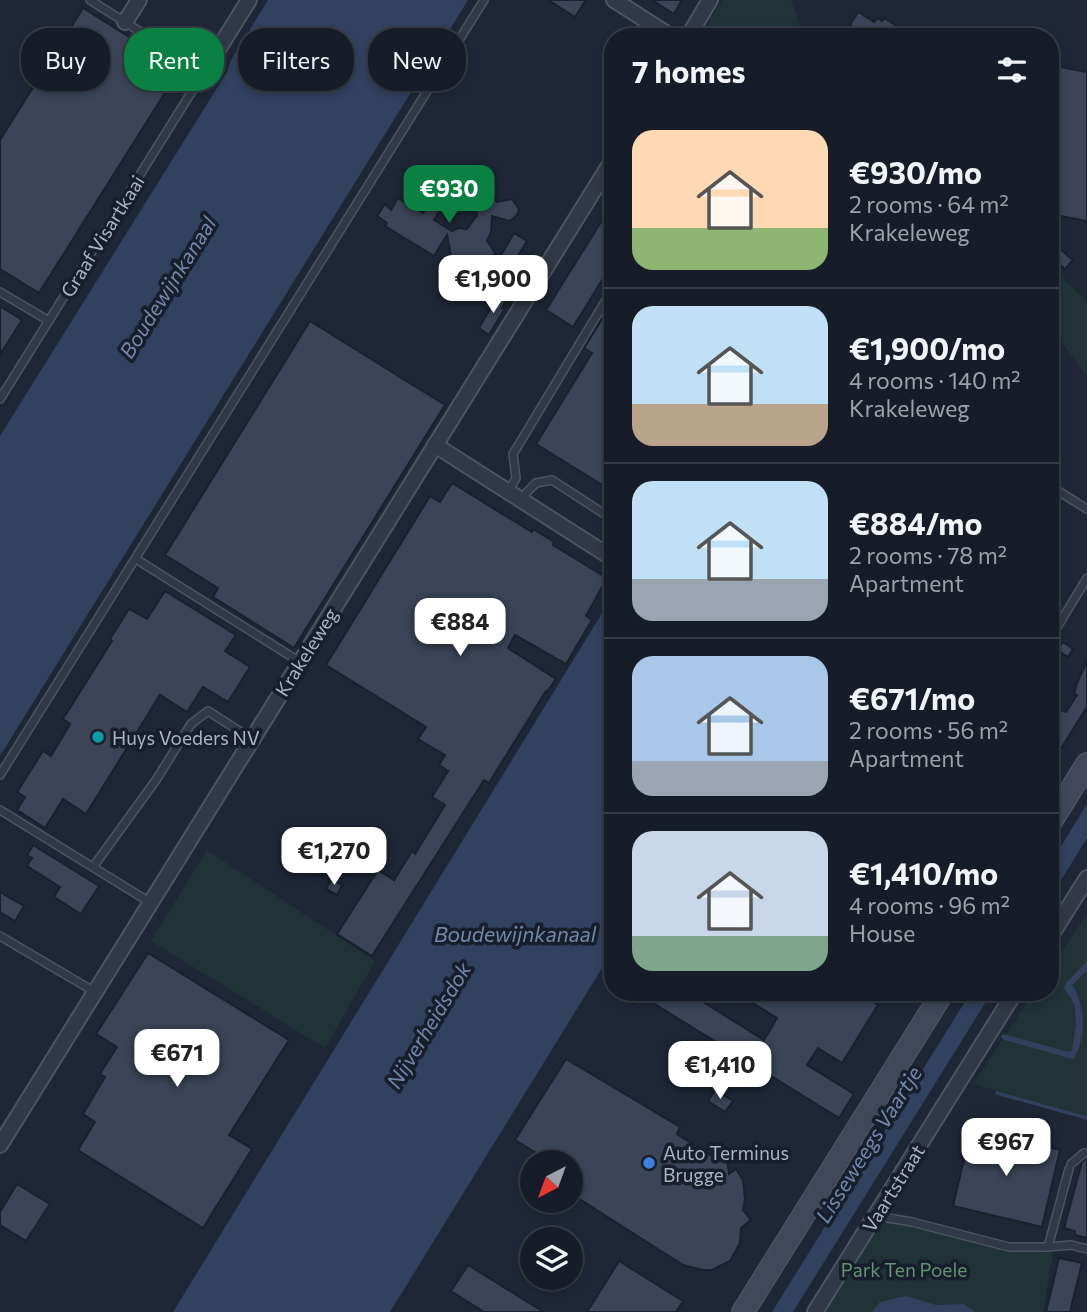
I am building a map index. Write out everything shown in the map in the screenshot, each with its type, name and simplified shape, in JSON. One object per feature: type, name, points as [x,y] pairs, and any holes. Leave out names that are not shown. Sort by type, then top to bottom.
[{"type":"main road","points":[[1059,808],[1087,764]]},
{"type":"main road","points":[[743,1312],[937,1001]]},
{"type":"street","points":[[125,22],[139,0]]},
{"type":"street","points":[[224,40],[249,0]]},
{"type":"street","points":[[614,0],[659,28]]},
{"type":"street","points":[[693,28],[710,0]]},
{"type":"street","name":"Krakeleweg","points":[[0,1145],[604,173]]},
{"type":"street","points":[[435,445],[514,496],[604,548]]},
{"type":"street","points":[[1059,923],[1087,878]]},
{"type":"street","name":"Vaartstraat","points":[[815,1312],[1009,1001]]},
{"type":"lane","points":[[90,0],[134,28]]},
{"type":"lane","points":[[0,775],[484,0]]},
{"type":"lane","name":"Graaf Visartkaai","points":[[0,399],[192,91]]},
{"type":"lane","points":[[0,292],[49,321]]},
{"type":"lane","points":[[514,496],[516,478],[513,454],[604,303]]},
{"type":"lane","points":[[514,496],[536,483],[552,480],[604,514]]},
{"type":"lane","points":[[1059,492],[1087,509]]},
{"type":"lane","points":[[136,559],[300,662]]},
{"type":"lane","points":[[1059,624],[1087,578]]},
{"type":"lane","points":[[93,867],[156,780],[191,724],[208,711],[252,739]]},
{"type":"lane","points":[[0,810],[150,902]]},
{"type":"lane","points":[[0,936],[95,992]]},
{"type":"lane","points":[[1048,1247],[1070,1166],[1084,1153]]},
{"type":"lane","points":[[876,1216],[912,1222],[1009,1247],[1071,1245],[1087,1249]]},
{"type":"green space","points":[[722,0],[791,0],[801,28],[705,28]]},
{"type":"green space","points":[[1059,275],[1087,301],[1087,376],[1059,338]]},
{"type":"green space","points":[[207,850],[375,961],[325,1048],[151,941]]},
{"type":"green space","points":[[1087,914],[1087,1117],[973,1084],[1028,1001],[1059,1001],[1059,956]]},
{"type":"green space","name":"Park Ten Poele","points":[[882,1221],[1053,1253],[1043,1312],[824,1312]]},
{"type":"water","name":"Boudewijnkanaal","points":[[268,0],[468,0],[451,28],[368,28],[368,91],[412,91],[0,756],[0,436],[215,91],[224,91],[224,77],[238,49],[238,91],[354,91],[354,28],[251,28]]},
{"type":"water","name":"Boudewijnkanaal","points":[[604,610],[604,965],[390,1312],[173,1312]]},
{"type":"water","points":[[1087,804],[1087,838],[1059,883],[1059,849]]},
{"type":"water","points":[[1087,961],[1087,971],[1072,985],[1080,1001],[1083,1022],[1081,1042],[1073,1059],[1001,1037],[1003,1034],[1072,1051],[1076,1025],[1075,1005],[1064,988]]},
{"type":"water","points":[[965,1001],[986,1001],[793,1312],[772,1312]]},
{"type":"water","points":[[906,1296],[936,1305],[964,1304],[975,1312],[872,1312],[880,1302]]},
{"type":"building","points":[[548,0],[586,0],[575,17]]},
{"type":"building","points":[[652,0],[682,0],[674,14]]},
{"type":"building","points":[[83,8],[124,34],[124,91],[166,91],[39,293],[0,269],[0,140],[31,91],[110,91],[110,28],[70,28]]},
{"type":"building","points":[[858,12],[874,22],[878,18],[882,21],[884,18],[900,28],[854,28],[850,25]]},
{"type":"building","points":[[1059,67],[1087,72],[1087,221],[1059,216]]},
{"type":"building","points":[[448,173],[459,180],[434,220],[452,231],[458,228],[467,229],[477,215],[473,202],[475,196],[480,193],[489,193],[497,202],[512,199],[519,209],[510,221],[492,216],[491,232],[487,241],[496,254],[486,258],[477,257],[465,268],[457,267],[452,261],[447,235],[434,256],[385,226],[387,223],[377,216],[385,204],[391,210],[398,198],[423,213]]},
{"type":"building","points":[[604,217],[604,277],[573,327],[546,310]]},
{"type":"building","points":[[514,233],[527,241],[511,268],[498,260]]},
{"type":"building","points":[[1059,248],[1073,260],[1065,269],[1059,264]]},
{"type":"building","points":[[498,295],[507,300],[489,335],[479,328]]},
{"type":"building","points":[[0,306],[22,320],[0,355]]},
{"type":"building","points":[[604,316],[604,486],[536,444],[592,353],[584,348]]},
{"type":"building","points":[[310,321],[445,405],[294,648],[213,597],[218,588],[165,555]]},
{"type":"building","points":[[452,483],[532,532],[533,529],[554,542],[553,545],[604,576],[604,583],[586,616],[592,620],[566,664],[515,635],[508,648],[556,679],[489,783],[484,780],[372,956],[337,934],[378,870],[394,880],[412,851],[415,854],[445,805],[432,797],[448,771],[439,765],[445,755],[418,739],[426,727],[326,665],[430,496],[440,502]]},
{"type":"building","points":[[165,591],[236,635],[225,651],[250,667],[228,702],[203,687],[187,712],[160,695],[86,814],[63,799],[45,828],[17,810],[25,797],[17,792],[43,751],[51,756],[70,724],[63,719],[129,609],[147,619]]},
{"type":"building","points":[[1063,642],[1073,649],[1068,657],[1059,651]]},
{"type":"building","points":[[1087,661],[1087,707],[1059,752],[1059,715],[1062,710],[1066,712],[1077,695],[1074,694]]},
{"type":"building","points":[[358,828],[374,838],[356,868],[340,858],[344,850],[336,845],[342,836],[350,841]]},
{"type":"building","points":[[33,845],[99,886],[81,914],[54,897],[60,887],[27,866],[32,858],[27,855]]},
{"type":"building","points":[[332,879],[342,885],[337,895],[326,889]]},
{"type":"building","points":[[0,892],[24,906],[15,921],[0,912]]},
{"type":"building","points":[[148,953],[289,1040],[229,1135],[252,1149],[203,1228],[78,1150],[95,1122],[83,1114],[105,1077],[101,1072],[117,1047],[96,1034]]},
{"type":"building","points":[[650,1001],[701,1001],[764,1040],[777,1018],[750,1001],[872,1001],[878,1005],[842,1063],[818,1048],[807,1065],[854,1094],[839,1118]]},
{"type":"building","name":"Auto Terminus Brugge","points":[[566,1059],[680,1127],[677,1134],[720,1161],[727,1159],[729,1174],[736,1169],[743,1180],[743,1210],[751,1220],[741,1228],[740,1243],[730,1261],[712,1270],[683,1265],[583,1201],[583,1150],[531,1150],[515,1140]]},
{"type":"building","points":[[715,1090],[733,1101],[725,1112],[708,1101]]},
{"type":"building","points":[[971,1129],[1060,1150],[1042,1227],[953,1206]]},
{"type":"building","points":[[1087,1158],[1087,1238],[1064,1228],[1082,1162]]},
{"type":"building","points":[[17,1184],[50,1204],[26,1241],[0,1225],[0,1212]]},
{"type":"building","points":[[1059,1258],[1082,1263],[1070,1312],[1046,1312]]},
{"type":"building","points":[[619,1261],[683,1301],[676,1312],[587,1312]]},
{"type":"building","points":[[468,1265],[544,1312],[484,1312],[451,1291]]},
{"type":"waterway","points":[[997,1093],[1087,1118]]},
{"type":"place","name":"Huys Voeders NV","points":[[98,737]]},
{"type":"place","name":"Auto Terminus Brugge","points":[[649,1163]]},
{"type":"water label","name":"Nijverheidsdok","points":[[428,1025]]},
{"type":"water label","name":"Lisseweegs Vaartje","points":[[868,1144]]}]
